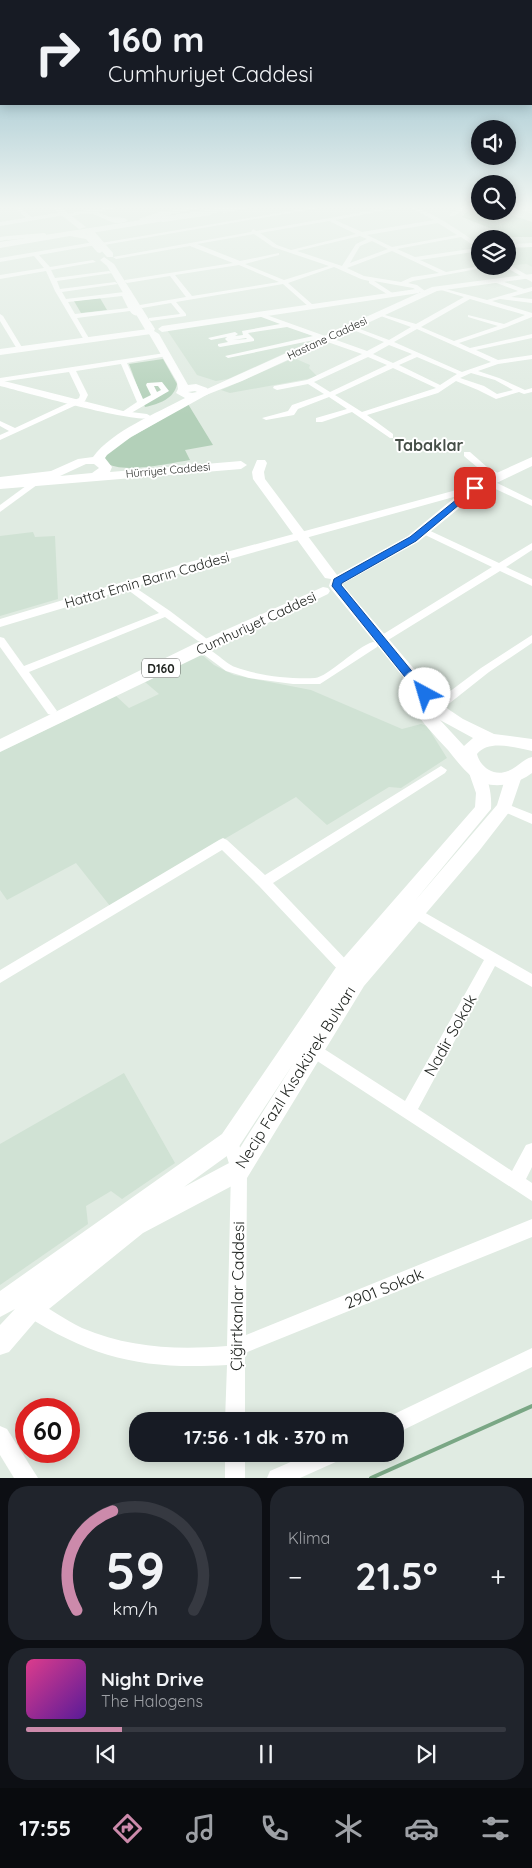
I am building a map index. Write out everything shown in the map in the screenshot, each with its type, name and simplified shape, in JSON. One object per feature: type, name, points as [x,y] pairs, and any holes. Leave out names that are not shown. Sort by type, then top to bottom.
[{"type":"main road","points":[[118,276],[173,357],[200,391]]},
{"type":"main road","points":[[123,276],[127,281],[139,309]]},
{"type":"main road","name":"Hastane Caddesi","points":[[105,466],[98,458],[106,448],[200,391],[247,375],[322,338],[380,314],[400,304],[420,290],[498,278],[528,276]]},
{"type":"main road","points":[[0,352],[420,290]]},
{"type":"main road","points":[[382,296],[380,300],[385,303],[400,304]]},
{"type":"main road","points":[[154,329],[165,355],[182,382],[184,392]]},
{"type":"main road","points":[[0,382],[143,419]]},
{"type":"main road","points":[[89,478],[70,473],[70,470],[75,464],[184,392],[200,391]]},
{"type":"main road","name":"Hürriyet Caddesi","points":[[0,481],[54,474],[75,464],[92,460],[113,470],[126,471],[241,462]]},
{"type":"main road","name":"Cumhuriyet Caddesi","points":[[0,736],[329,584],[424,531],[475,488],[532,461]]},
{"type":"main road","points":[[241,462],[253,466],[261,463],[259,480],[329,584],[377,643],[437,708],[457,723],[492,740]]},
{"type":"main road","points":[[241,462],[297,537]]},
{"type":"main road","name":"Hürriyet Caddesi","points":[[0,481],[34,482],[89,478],[241,462]]},
{"type":"main road","name":"Hürriyet Caddesi","points":[[89,478],[103,473],[105,466]]},
{"type":"main road","name":"Hattat Emin Barın Caddesi","points":[[0,624],[128,585],[475,488]]},
{"type":"main road","points":[[377,643],[438,729],[473,767],[487,777],[496,779],[514,776],[532,763]]},
{"type":"main road","name":"Cumhuriyet Caddesi","points":[[0,746],[201,644]]},
{"type":"main road","points":[[473,767],[468,754],[470,749],[482,741],[492,740],[532,745]]},
{"type":"main road","name":"Necip Fazıl Kısakürek Bulvarı","points":[[0,1305],[230,1141],[346,969],[483,809],[484,793],[473,767]]},
{"type":"main road","name":"Necip Fazıl Kısakürek Bulvarı","points":[[0,1343],[32,1309],[134,1225],[239,1170],[357,980],[473,846],[504,807],[514,776]]},
{"type":"street","points":[[51,276],[87,340]]},
{"type":"street","points":[[53,280],[62,276]]},
{"type":"street","points":[[112,276],[119,290],[128,292]]},
{"type":"street","points":[[127,281],[159,276]]},
{"type":"street","points":[[173,276],[190,298]]},
{"type":"street","points":[[269,276],[286,282],[311,306]]},
{"type":"street","points":[[74,316],[139,309],[172,301],[286,282],[304,276]]},
{"type":"street","points":[[359,276],[392,295]]},
{"type":"street","points":[[401,284],[429,276]]},
{"type":"street","points":[[528,276],[532,280]]},
{"type":"street","points":[[363,278],[401,284],[420,290],[418,278]]},
{"type":"street","points":[[498,278],[523,291]]},
{"type":"street","points":[[58,291],[115,284]]},
{"type":"street","points":[[438,288],[531,315]]},
{"type":"street","points":[[486,301],[532,289]]},
{"type":"street","points":[[65,301],[124,294],[139,309]]},
{"type":"street","points":[[277,388],[309,382],[368,354],[469,297]]},
{"type":"street","points":[[500,297],[532,301]]},
{"type":"street","points":[[154,329],[184,314],[172,301]]},
{"type":"street","points":[[258,314],[393,364],[440,387]]},
{"type":"street","points":[[380,314],[417,326],[472,349],[497,362]]},
{"type":"street","points":[[456,342],[508,325],[531,315]]},
{"type":"street","points":[[0,316],[20,349]]},
{"type":"street","points":[[470,316],[517,327]]},
{"type":"street","points":[[220,345],[233,343],[228,339],[286,325]]},
{"type":"street","points":[[350,327],[462,374]]},
{"type":"street","points":[[525,330],[532,335]]},
{"type":"street","points":[[211,338],[246,334]]},
{"type":"street","points":[[472,349],[532,335]]},
{"type":"street","points":[[228,356],[322,338]]},
{"type":"street","points":[[266,418],[291,413],[295,407],[329,395],[418,354]]},
{"type":"street","points":[[0,382],[71,368],[165,355]]},
{"type":"street","points":[[362,414],[435,391],[462,374],[497,362],[532,357]]},
{"type":"street","points":[[123,361],[141,403]]},
{"type":"street","points":[[0,438],[82,399],[84,395],[71,368]]},
{"type":"street","points":[[471,371],[497,379],[524,392],[532,390]]},
{"type":"street","points":[[454,378],[481,388],[496,397],[520,390]]},
{"type":"street","points":[[309,382],[362,414],[390,436]]},
{"type":"street","points":[[123,414],[155,395]]},
{"type":"street","points":[[319,420],[353,409]]},
{"type":"street","points":[[0,423],[16,431]]},
{"type":"street","points":[[467,454],[495,480],[532,503]]},
{"type":"street","points":[[0,504],[34,482]]},
{"type":"street","points":[[0,509],[34,482]]},
{"type":"street","points":[[424,531],[532,583]]},
{"type":"street","points":[[128,585],[166,613],[230,669],[253,676],[293,682],[320,681],[532,546]]},
{"type":"street","points":[[22,670],[166,613]]},
{"type":"street","points":[[437,708],[485,670],[532,638]]},
{"type":"street","points":[[0,640],[52,711]]},
{"type":"street","points":[[264,882],[441,770]]},
{"type":"street","points":[[504,807],[532,819]]},
{"type":"street","points":[[0,977],[223,843],[264,882],[346,969]]},
{"type":"street","points":[[415,912],[532,981]]},
{"type":"street","name":"Nadir Sokak","points":[[408,1112],[492,959]]},
{"type":"street","points":[[313,1050],[532,1193]]},
{"type":"street","name":"Çiğirtkanlar Caddesi","points":[[230,1141],[239,1170],[235,1412]]},
{"type":"street","points":[[515,1182],[532,1151]]},
{"type":"street","name":"2901 Sokak","points":[[32,1309],[58,1327],[120,1350],[152,1356],[192,1358],[236,1352],[532,1228]]},
{"type":"street","points":[[404,1420],[532,1358]]},
{"type":"street","points":[[0,1436],[23,1475],[28,1478]]},
{"type":"street","points":[[235,1462],[235,1478]]},
{"type":"street","points":[[276,1478],[313,1462]]},
{"type":"shaded area","points":[[100,298],[107,310],[81,313],[74,301]]},
{"type":"shaded area","points":[[260,315],[318,338],[228,379],[216,381],[197,375],[167,330]]},
{"type":"shaded area","points":[[294,358],[310,365],[309,368],[318,377],[230,393],[221,390]]},
{"type":"shaded area","points":[[163,359],[177,384],[173,393],[165,400],[145,407],[129,364]]},
{"type":"shaded area","points":[[188,404],[213,445],[185,450],[190,460],[159,465],[122,468],[105,462],[104,453]]},
{"type":"shaded area","points":[[33,532],[35,537],[55,536],[58,599],[0,616],[0,536]]},
{"type":"shaded area","points":[[201,654],[214,665],[234,675],[311,690],[402,729],[421,724],[427,726],[447,758],[401,788],[389,787],[327,825],[296,797],[110,906],[76,863],[7,900],[0,890],[0,752],[116,696],[129,708],[159,694],[145,682]]},
{"type":"shaded area","points":[[124,1073],[175,1163],[122,1199],[111,1191],[86,1206],[88,1224],[0,1285],[0,1144]]},
{"type":"waterway","points":[[371,1478],[532,1406]]},
{"type":"district","name":"Tabaklar","points":[[429,445]]},
{"type":"route","points":[[425,694],[336,586],[337,581],[413,539],[475,488]]}]
